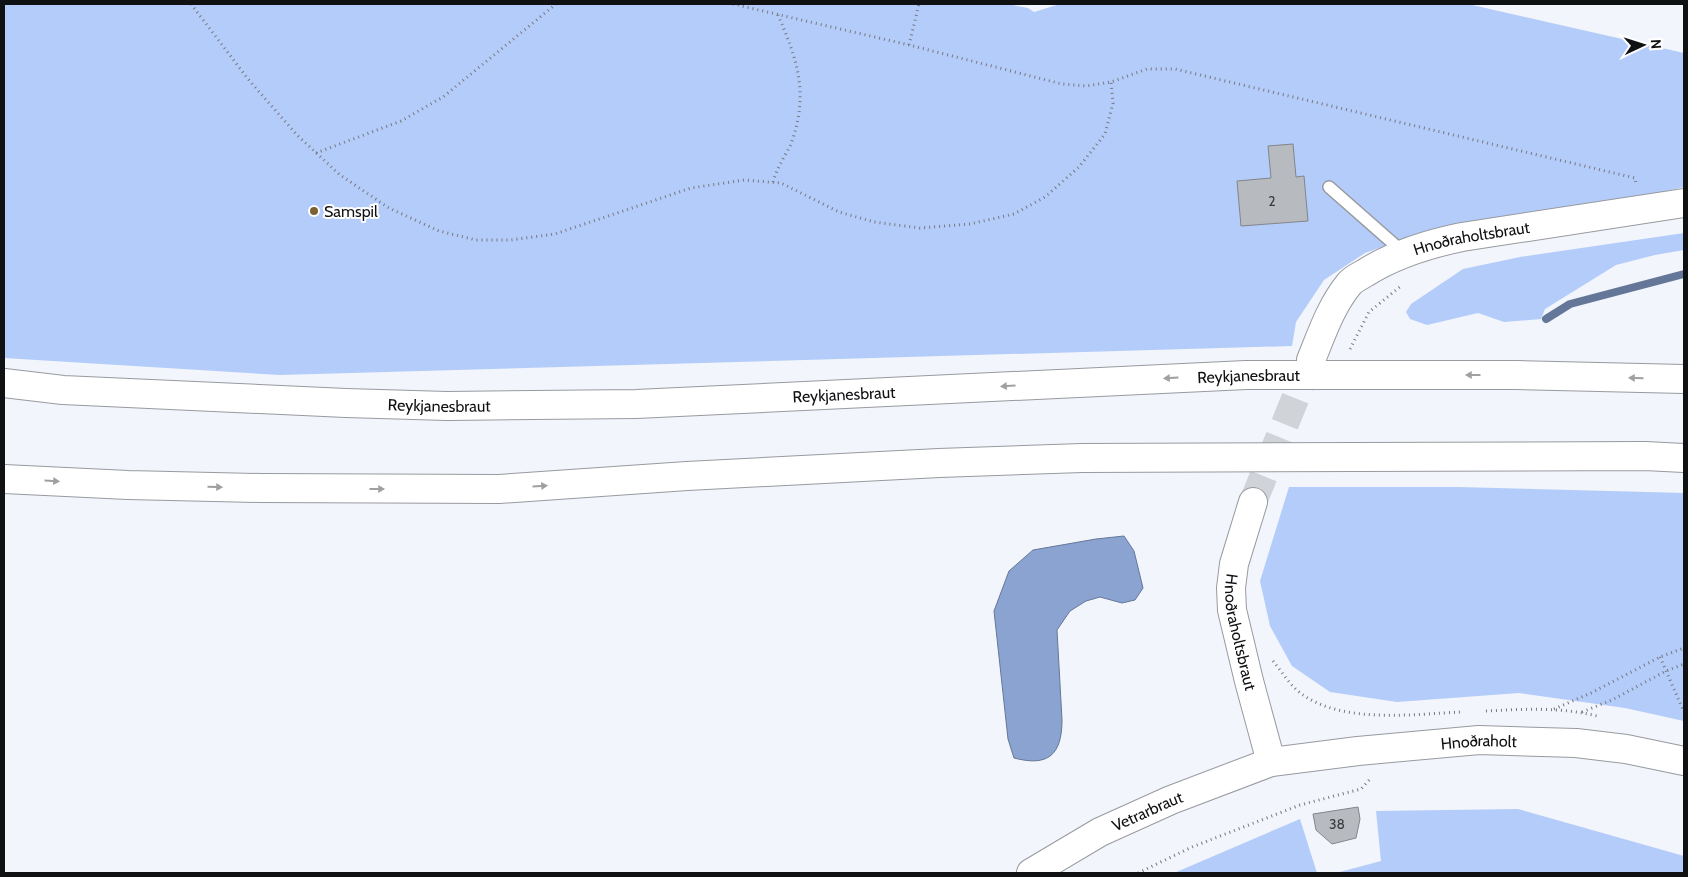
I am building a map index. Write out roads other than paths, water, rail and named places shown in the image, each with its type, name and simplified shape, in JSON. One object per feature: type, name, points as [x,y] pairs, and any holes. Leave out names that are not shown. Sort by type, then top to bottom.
[{"type":"main road","name":"Hnoðraholtsbraut","points":[[1311,360],[1332,309],[1351,282],[1375,266],[1404,253],[1462,237],[1684,203]]},
{"type":"main road","name":"Reykjanesbraut","points":[[4,383],[63,390],[336,403],[447,406],[636,404],[1246,375],[1516,375],[1684,379]]},
{"type":"main road","points":[[4,479],[128,485],[260,488],[499,489],[687,476],[938,463],[1082,458],[1636,456],[1684,458]]},
{"type":"main road","name":"Hnoðraholtsbraut","points":[[1253,502],[1234,564],[1231,588],[1232,610],[1271,762]]},
{"type":"main road","name":"Hnoðraholt","points":[[1271,762],[1358,751],[1479,740],[1576,743],[1626,749],[1684,761]]},
{"type":"main road","name":"Vetrarbraut","points":[[1031,873],[1100,832],[1171,800],[1271,762]]},
{"type":"lane","points":[[1329,186],[1404,253]]},
{"type":"waterway","points":[[1546,319],[1570,304],[1684,274]]},
{"type":"tunnel","points":[[1253,502],[1311,360]]},
{"type":"place","name":"Samspil","points":[[314,211]]}]
